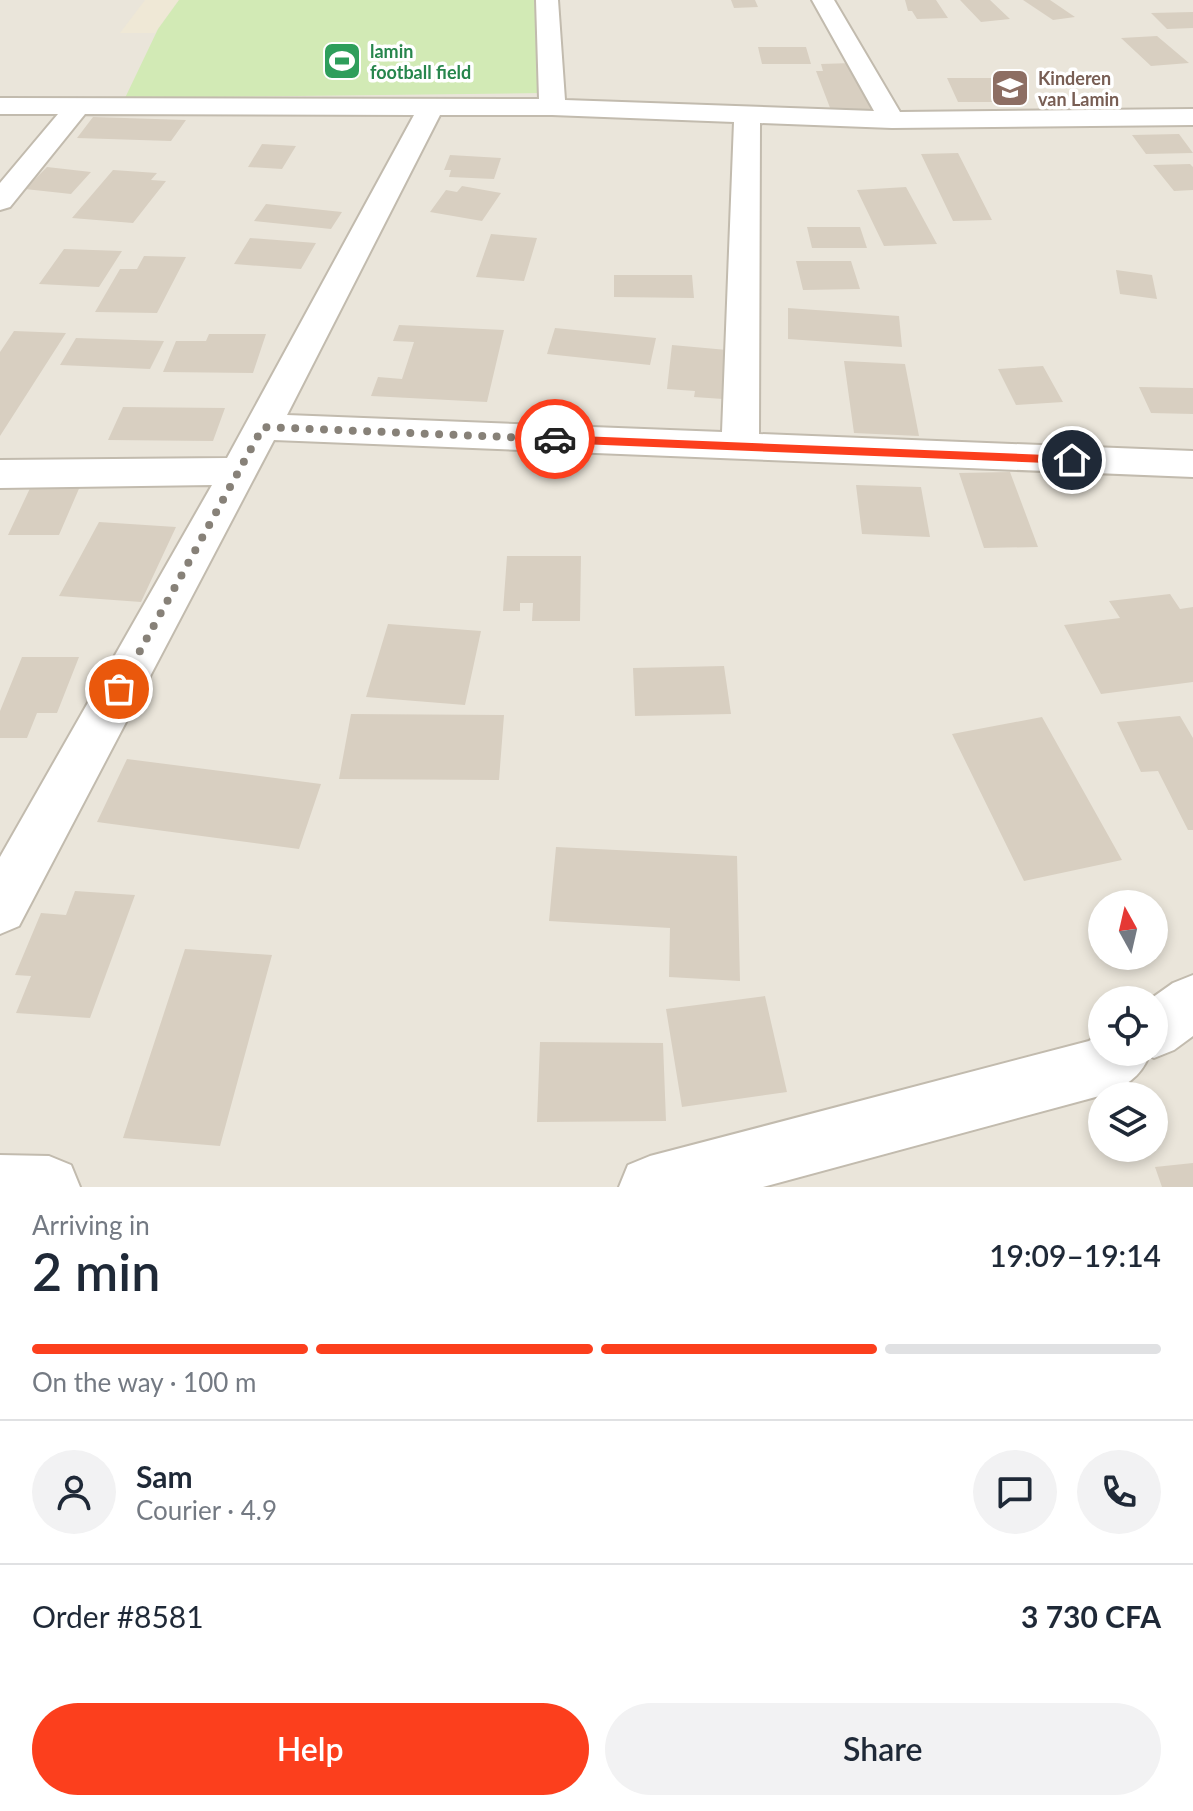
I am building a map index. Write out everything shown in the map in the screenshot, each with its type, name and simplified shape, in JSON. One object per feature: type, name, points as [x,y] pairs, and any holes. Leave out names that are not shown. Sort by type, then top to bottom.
[{"type":"street","points":[[547,0],[552,107]]},
{"type":"street","points":[[823,0],[892,120]]},
{"type":"street","points":[[0,201],[79,105]]},
{"type":"street","points":[[0,106],[552,107],[892,120],[1193,117]]},
{"type":"street","points":[[0,908],[263,427],[431,107]]},
{"type":"street","points":[[740,446],[747,115]]},
{"type":"street","points":[[263,427],[1193,464]]},
{"type":"street","points":[[0,474],[239,471]]},
{"type":"street","points":[[1168,1020],[1193,1003]]},
{"type":"street","points":[[650,1187],[1103,1066]]},
{"type":"street","points":[[0,1186],[49,1187]]},
{"type":"shaded area","points":[[0,0],[1193,0],[1193,1187],[0,1187]]},
{"type":"shaded area","points":[[145,0],[179,0],[155,33],[120,33]]},
{"type":"green space","name":"lamin football field","points":[[179,0],[537,0],[543,93],[125,98],[158,29]]},
{"type":"building","points":[[731,0],[755,0],[758,7],[734,8]]},
{"type":"building","points":[[905,0],[936,0],[948,18],[917,19],[912,11],[908,11]]},
{"type":"building","points":[[960,0],[990,0],[1010,19],[981,22]]},
{"type":"building","points":[[1023,0],[1050,0],[1075,17],[1053,20]]},
{"type":"building","points":[[1193,12],[1193,28],[1167,29],[1151,13]]},
{"type":"building","points":[[1157,36],[1189,63],[1151,66],[1121,38]]},
{"type":"building","points":[[758,47],[806,47],[811,64],[762,64]]},
{"type":"building","points":[[852,63],[873,112],[832,113],[816,71],[823,71],[821,64]]},
{"type":"building","points":[[947,78],[1007,78],[1021,102],[958,102]]},
{"type":"building","points":[[93,117],[186,120],[171,141],[77,138]]},
{"type":"building","points":[[1179,134],[1193,153],[1146,154],[1132,135]]},
{"type":"building","points":[[262,144],[296,146],[282,169],[248,167]]},
{"type":"building","points":[[958,153],[992,220],[953,221],[921,154]]},
{"type":"building","points":[[450,155],[501,158],[494,179],[449,177],[451,170],[444,170]]},
{"type":"building","points":[[1190,164],[1193,167],[1193,190],[1174,191],[1153,165]]},
{"type":"building","points":[[47,167],[91,172],[71,194],[25,189]]},
{"type":"building","points":[[113,170],[157,173],[151,180],[166,181],[133,223],[72,218]]},
{"type":"building","points":[[462,186],[501,193],[482,221],[430,212],[446,190],[457,192]]},
{"type":"building","points":[[906,187],[937,244],[884,246],[857,190]]},
{"type":"building","points":[[266,204],[342,212],[331,229],[254,221]]},
{"type":"building","points":[[807,227],[860,227],[867,248],[812,248]]},
{"type":"building","points":[[491,234],[537,238],[524,281],[476,277]]},
{"type":"building","points":[[250,238],[316,243],[301,269],[234,264]]},
{"type":"building","points":[[64,249],[122,251],[99,287],[39,284]]},
{"type":"building","points":[[144,256],[186,257],[157,313],[95,312],[120,269],[137,269]]},
{"type":"building","points":[[796,261],[851,261],[860,289],[803,290]]},
{"type":"building","points":[[1116,270],[1152,275],[1157,299],[1120,294]]},
{"type":"building","points":[[614,275],[692,275],[694,298],[614,297]]},
{"type":"building","points":[[788,308],[899,316],[902,347],[788,339]]},
{"type":"building","points":[[399,325],[504,330],[487,402],[371,396],[378,377],[402,379],[414,342],[393,341]]},
{"type":"building","points":[[555,328],[656,338],[650,365],[547,354]]},
{"type":"building","points":[[14,331],[66,333],[0,436],[0,352]]},
{"type":"building","points":[[209,334],[266,334],[253,373],[163,372],[176,341],[206,341]]},
{"type":"building","points":[[76,338],[164,341],[150,369],[60,365]]},
{"type":"building","points":[[672,345],[727,350],[723,399],[694,397],[695,391],[667,389]]},
{"type":"building","points":[[844,361],[905,364],[919,436],[854,433]]},
{"type":"building","points":[[1043,366],[1063,402],[1016,405],[998,369]]},
{"type":"building","points":[[1139,387],[1193,388],[1193,414],[1151,413]]},
{"type":"building","points":[[123,407],[225,408],[213,441],[108,440]]},
{"type":"building","points":[[1010,472],[1038,547],[984,548],[959,473]]},
{"type":"building","points":[[32,484],[81,484],[59,535],[8,535]]},
{"type":"building","points":[[856,485],[921,487],[930,537],[862,534]]},
{"type":"building","points":[[99,522],[176,527],[141,602],[59,596]]},
{"type":"building","points":[[507,556],[581,556],[580,621],[532,621],[533,603],[520,603],[520,611],[503,611]]},
{"type":"building","points":[[1170,594],[1180,609],[1193,607],[1193,682],[1101,694],[1064,625],[1120,618],[1109,601]]},
{"type":"building","points":[[388,624],[481,631],[465,705],[366,697]]},
{"type":"building","points":[[22,657],[79,657],[57,713],[37,713],[27,738],[0,738],[0,711]]},
{"type":"building","points":[[724,666],[731,714],[635,716],[633,668]]},
{"type":"building","points":[[351,714],[504,715],[499,780],[339,779]]},
{"type":"building","points":[[1180,716],[1193,738],[1193,830],[1188,830],[1158,771],[1141,772],[1117,722]]},
{"type":"building","points":[[1042,717],[1122,860],[1024,881],[952,734]]},
{"type":"building","points":[[127,759],[321,784],[299,849],[97,822]]},
{"type":"building","points":[[556,847],[737,856],[740,981],[669,977],[670,928],[549,921]]},
{"type":"building","points":[[75,891],[135,895],[90,1018],[16,1013],[31,976],[15,975],[41,913],[66,915]]},
{"type":"building","points":[[185,949],[272,955],[220,1146],[123,1138]]},
{"type":"building","points":[[765,996],[787,1092],[682,1107],[666,1009]]},
{"type":"building","points":[[540,1042],[663,1043],[666,1121],[537,1122]]},
{"type":"building","points":[[1193,1163],[1193,1187],[1162,1187],[1155,1167]]},
{"type":"way so far","points":[[119,689],[263,427],[555,439]]},
{"type":"place","name":"lamin football field","points":[[342,61]]},
{"type":"place","name":"Kinderen van Lamin","points":[[1010,88]]},
{"type":"route","points":[[555,439],[1072,460]]}]
